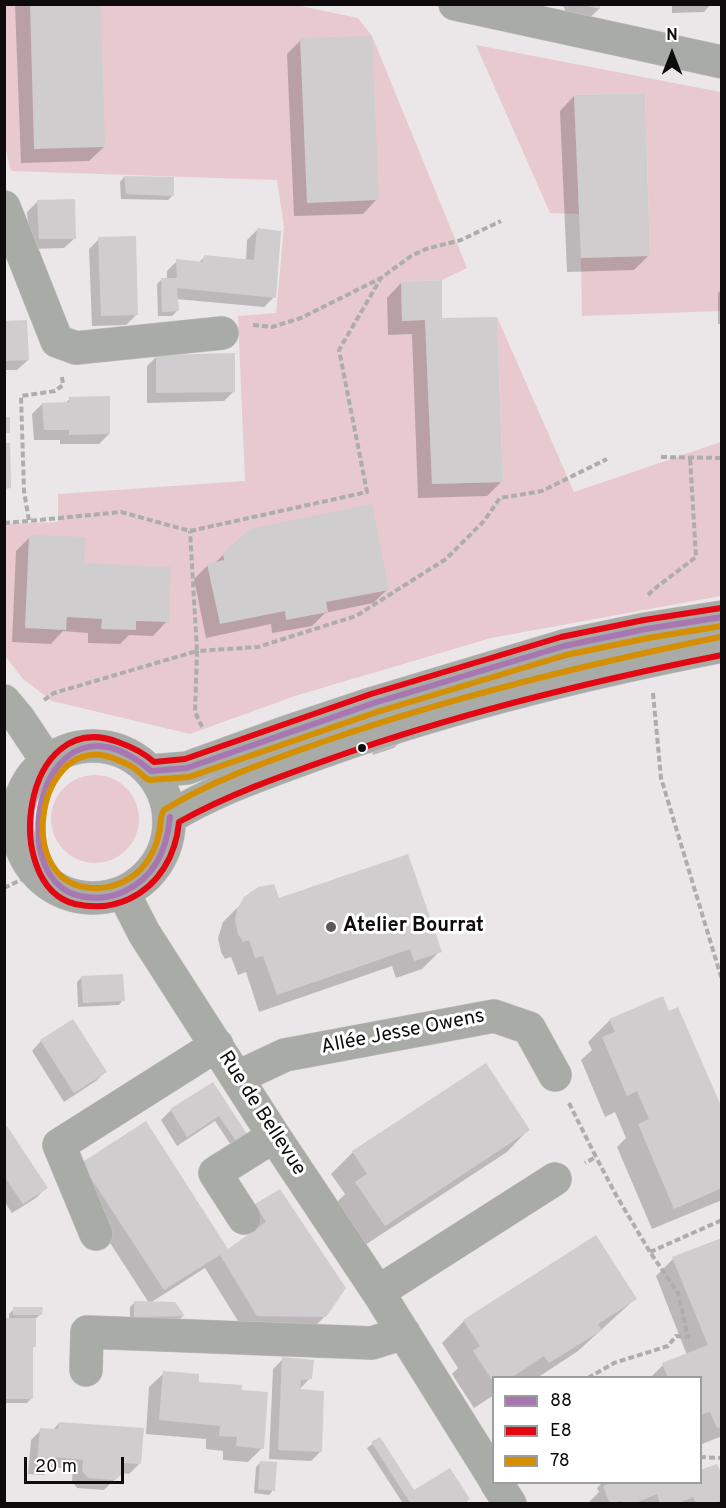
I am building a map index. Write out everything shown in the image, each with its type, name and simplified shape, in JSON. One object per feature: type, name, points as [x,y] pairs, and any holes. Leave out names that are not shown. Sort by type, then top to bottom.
[{"type":"street","points":[[455,4],[722,62]]},
{"type":"street","points":[[4,207],[57,341],[76,348],[232,329]]},
{"type":"street","points":[[170,817],[226,787],[376,732],[557,681],[722,618]]},
{"type":"street","points":[[151,771],[187,768],[284,732],[564,646],[722,646]]},
{"type":"street","points":[[12,710],[47,761]]},
{"type":"street","points":[[90,745],[112,748],[133,757],[151,771],[164,792],[170,817],[167,844],[158,862],[146,877],[123,892],[107,897],[90,898],[73,895],[53,887],[19,864],[17,823],[22,795],[37,771],[47,761],[67,750],[90,745]]},
{"type":"street","name":"Rue de Bellevue","points":[[123,892],[144,933],[492,1469]]},
{"type":"street","name":"Allée Jesse Owens","points":[[238,1077],[285,1055],[494,1016],[530,1028],[555,1075]]},
{"type":"street","points":[[96,1234],[59,1145],[217,1045]]},
{"type":"street","points":[[244,1218],[215,1173],[274,1136]]},
{"type":"street","points":[[378,1292],[555,1179]]},
{"type":"street","points":[[86,1370],[87,1332],[372,1343],[404,1333]]},
{"type":"path","points":[[232,329],[272,327],[301,318],[381,278],[411,256],[426,249],[461,240],[501,221]]},
{"type":"path","points":[[4,523],[121,512],[190,531],[367,492],[339,350],[381,278]]},
{"type":"path","points":[[29,521],[24,491],[21,396],[55,391],[63,386],[57,341]]},
{"type":"path","points":[[661,457],[722,458]]},
{"type":"path","points":[[690,457],[696,557],[653,590],[643,602],[661,778],[722,980]]},
{"type":"path","points":[[12,710],[54,693],[197,651],[258,647],[356,616],[446,559],[484,521],[500,498],[542,491],[607,459]]},
{"type":"path","points":[[190,531],[197,651],[195,712],[217,758]]},
{"type":"path","points":[[4,888],[19,864]]},
{"type":"path","points":[[555,1075],[616,1195],[678,1293],[688,1338],[676,1336],[668,1346],[614,1363],[590,1376]]},
{"type":"path","points":[[555,1179],[596,1157]]},
{"type":"path","points":[[650,1252],[722,1220]]},
{"type":"path","points":[[702,1457],[722,1458]]},
{"type":"shaded area","points":[[291,4],[358,18],[372,36],[467,268],[442,280],[401,282],[402,321],[425,320],[432,484],[503,482],[497,317],[574,492],[721,442],[721,596],[491,638],[295,696],[190,734],[52,701],[23,679],[5,656],[4,524],[58,522],[58,494],[245,481],[238,316],[276,313],[284,227],[277,180],[11,171],[4,142],[5,5]]},
{"type":"shaded area","points":[[476,45],[721,92],[721,311],[582,316],[581,258],[650,256],[645,93],[574,95],[579,214],[550,213]]},
{"type":"shaded area","points":[[95,775],[120,782],[132,794],[139,819],[132,844],[120,856],[95,863],[70,856],[58,844],[51,819],[58,794],[70,782]]},
{"type":"building","points":[[30,4],[101,4],[105,147],[34,149]]},
{"type":"building","points":[[600,4],[600,9],[583,5]]},
{"type":"building","points":[[372,36],[379,200],[307,203],[300,38]]},
{"type":"building","points":[[645,93],[650,256],[581,258],[574,95]]},
{"type":"building","points":[[124,176],[174,177],[174,196],[126,194]]},
{"type":"building","points":[[75,199],[76,239],[39,239],[37,200]]},
{"type":"building","points":[[257,228],[281,231],[276,298],[177,288],[179,311],[162,312],[161,278],[177,278],[176,259],[203,262],[204,255],[254,260]]},
{"type":"building","points":[[136,236],[138,315],[101,316],[98,237]]},
{"type":"building","points":[[442,280],[442,318],[497,317],[503,482],[432,484],[425,320],[402,321],[401,282]]},
{"type":"building","points":[[27,320],[29,360],[4,361],[4,321]]},
{"type":"building","points":[[235,353],[235,392],[156,393],[156,355]]},
{"type":"building","points":[[110,396],[110,434],[69,435],[69,430],[44,430],[42,403],[69,402],[69,397]]},
{"type":"building","points":[[4,417],[10,417],[10,433],[4,433]]},
{"type":"building","points":[[4,443],[10,443],[11,488],[4,489]]},
{"type":"building","points":[[372,504],[389,590],[326,602],[328,612],[286,620],[285,611],[220,624],[207,564],[224,560],[223,553],[250,529]]},
{"type":"building","points":[[29,535],[86,537],[84,563],[171,567],[169,622],[136,621],[136,630],[101,629],[102,619],[67,617],[66,630],[25,628]]},
{"type":"building","points":[[408,854],[442,952],[414,961],[410,949],[277,995],[263,956],[255,958],[249,940],[243,942],[238,934],[235,920],[244,897],[258,887],[274,884],[279,898]]},
{"type":"building","points":[[123,974],[125,1001],[83,1003],[81,976]]},
{"type":"building","points":[[663,996],[669,1011],[678,1007],[722,1108],[722,1188],[674,1209],[638,1124],[649,1119],[637,1091],[627,1096],[602,1037],[615,1032],[609,1019]]},
{"type":"building","points":[[73,1019],[107,1072],[74,1093],[40,1040]]},
{"type":"building","points":[[486,1063],[530,1130],[385,1226],[355,1182],[367,1174],[352,1151]]},
{"type":"building","points":[[213,1082],[247,1134],[236,1141],[219,1116],[187,1137],[170,1109]]},
{"type":"building","points":[[146,1121],[228,1249],[266,1222],[255,1204],[280,1189],[346,1288],[326,1317],[257,1316],[220,1255],[164,1290],[81,1163]]},
{"type":"building","points":[[7,1126],[48,1188],[23,1204],[4,1176],[4,1127]]},
{"type":"building","points":[[596,1235],[637,1299],[598,1324],[602,1330],[549,1363],[544,1356],[514,1376],[492,1376],[492,1380],[473,1351],[480,1346],[463,1320]]},
{"type":"building","points":[[722,1238],[722,1427],[717,1428],[710,1412],[702,1414],[702,1376],[667,1376],[662,1363],[708,1345],[672,1257]]},
{"type":"building","points":[[134,1301],[175,1302],[185,1316],[134,1317]]},
{"type":"building","points":[[13,1307],[43,1307],[42,1315],[13,1315]]},
{"type":"building","points":[[4,1318],[36,1318],[36,1347],[33,1347],[33,1399],[4,1399]]},
{"type":"building","points":[[282,1357],[314,1360],[312,1379],[301,1380],[300,1389],[324,1391],[322,1452],[278,1450]]},
{"type":"building","points":[[163,1371],[199,1374],[199,1382],[242,1385],[242,1390],[268,1392],[264,1449],[236,1446],[237,1437],[219,1436],[220,1426],[159,1420]]},
{"type":"building","points":[[59,1422],[144,1428],[141,1464],[123,1463],[122,1474],[115,1480],[88,1478],[82,1471],[83,1460],[55,1457],[55,1465],[37,1465],[40,1428],[58,1429]]},
{"type":"building","points":[[380,1437],[414,1490],[450,1468],[470,1499],[466,1502],[467,1504],[411,1504],[371,1442]]},
{"type":"building","points":[[260,1461],[277,1462],[275,1491],[258,1489]]},
{"type":"building","points":[[717,1464],[722,1475],[722,1500],[712,1504],[696,1504],[693,1497],[676,1504],[660,1504],[657,1494],[633,1504],[622,1504],[621,1501],[610,1504],[603,1486],[608,1484],[702,1484],[702,1469]]},
{"type":"transit line","name":"E8","points":[[721,608],[644,620],[561,637],[371,694],[185,759],[154,762],[146,755],[118,742],[86,738],[60,749],[42,772],[32,802],[30,835],[37,866],[51,890],[75,904],[89,906],[116,904],[140,893],[164,868],[174,846],[179,822],[257,786],[432,725],[576,687],[722,655]]},
{"type":"transit line","name":"88","points":[[151,771],[187,768],[374,703],[564,646],[646,629],[722,617]]},
{"type":"transit line","name":"78","points":[[720,637],[621,658],[473,695],[376,724],[244,771],[164,810],[157,840],[150,857],[138,872],[116,885],[92,888],[68,881],[52,865],[44,842],[43,817],[49,793],[61,772],[79,758],[101,755],[108,757],[131,766],[149,780],[189,777],[377,712],[566,655],[722,626]]},
{"type":"transit line","name":"88","points":[[151,771],[113,749],[82,748],[59,765],[44,792],[38,824],[42,856],[56,882],[80,896],[97,898],[114,895],[135,885],[152,870],[166,840],[170,817]]},
{"type":"place","name":"Atelier Bourrat","points":[[331,927]]}]
